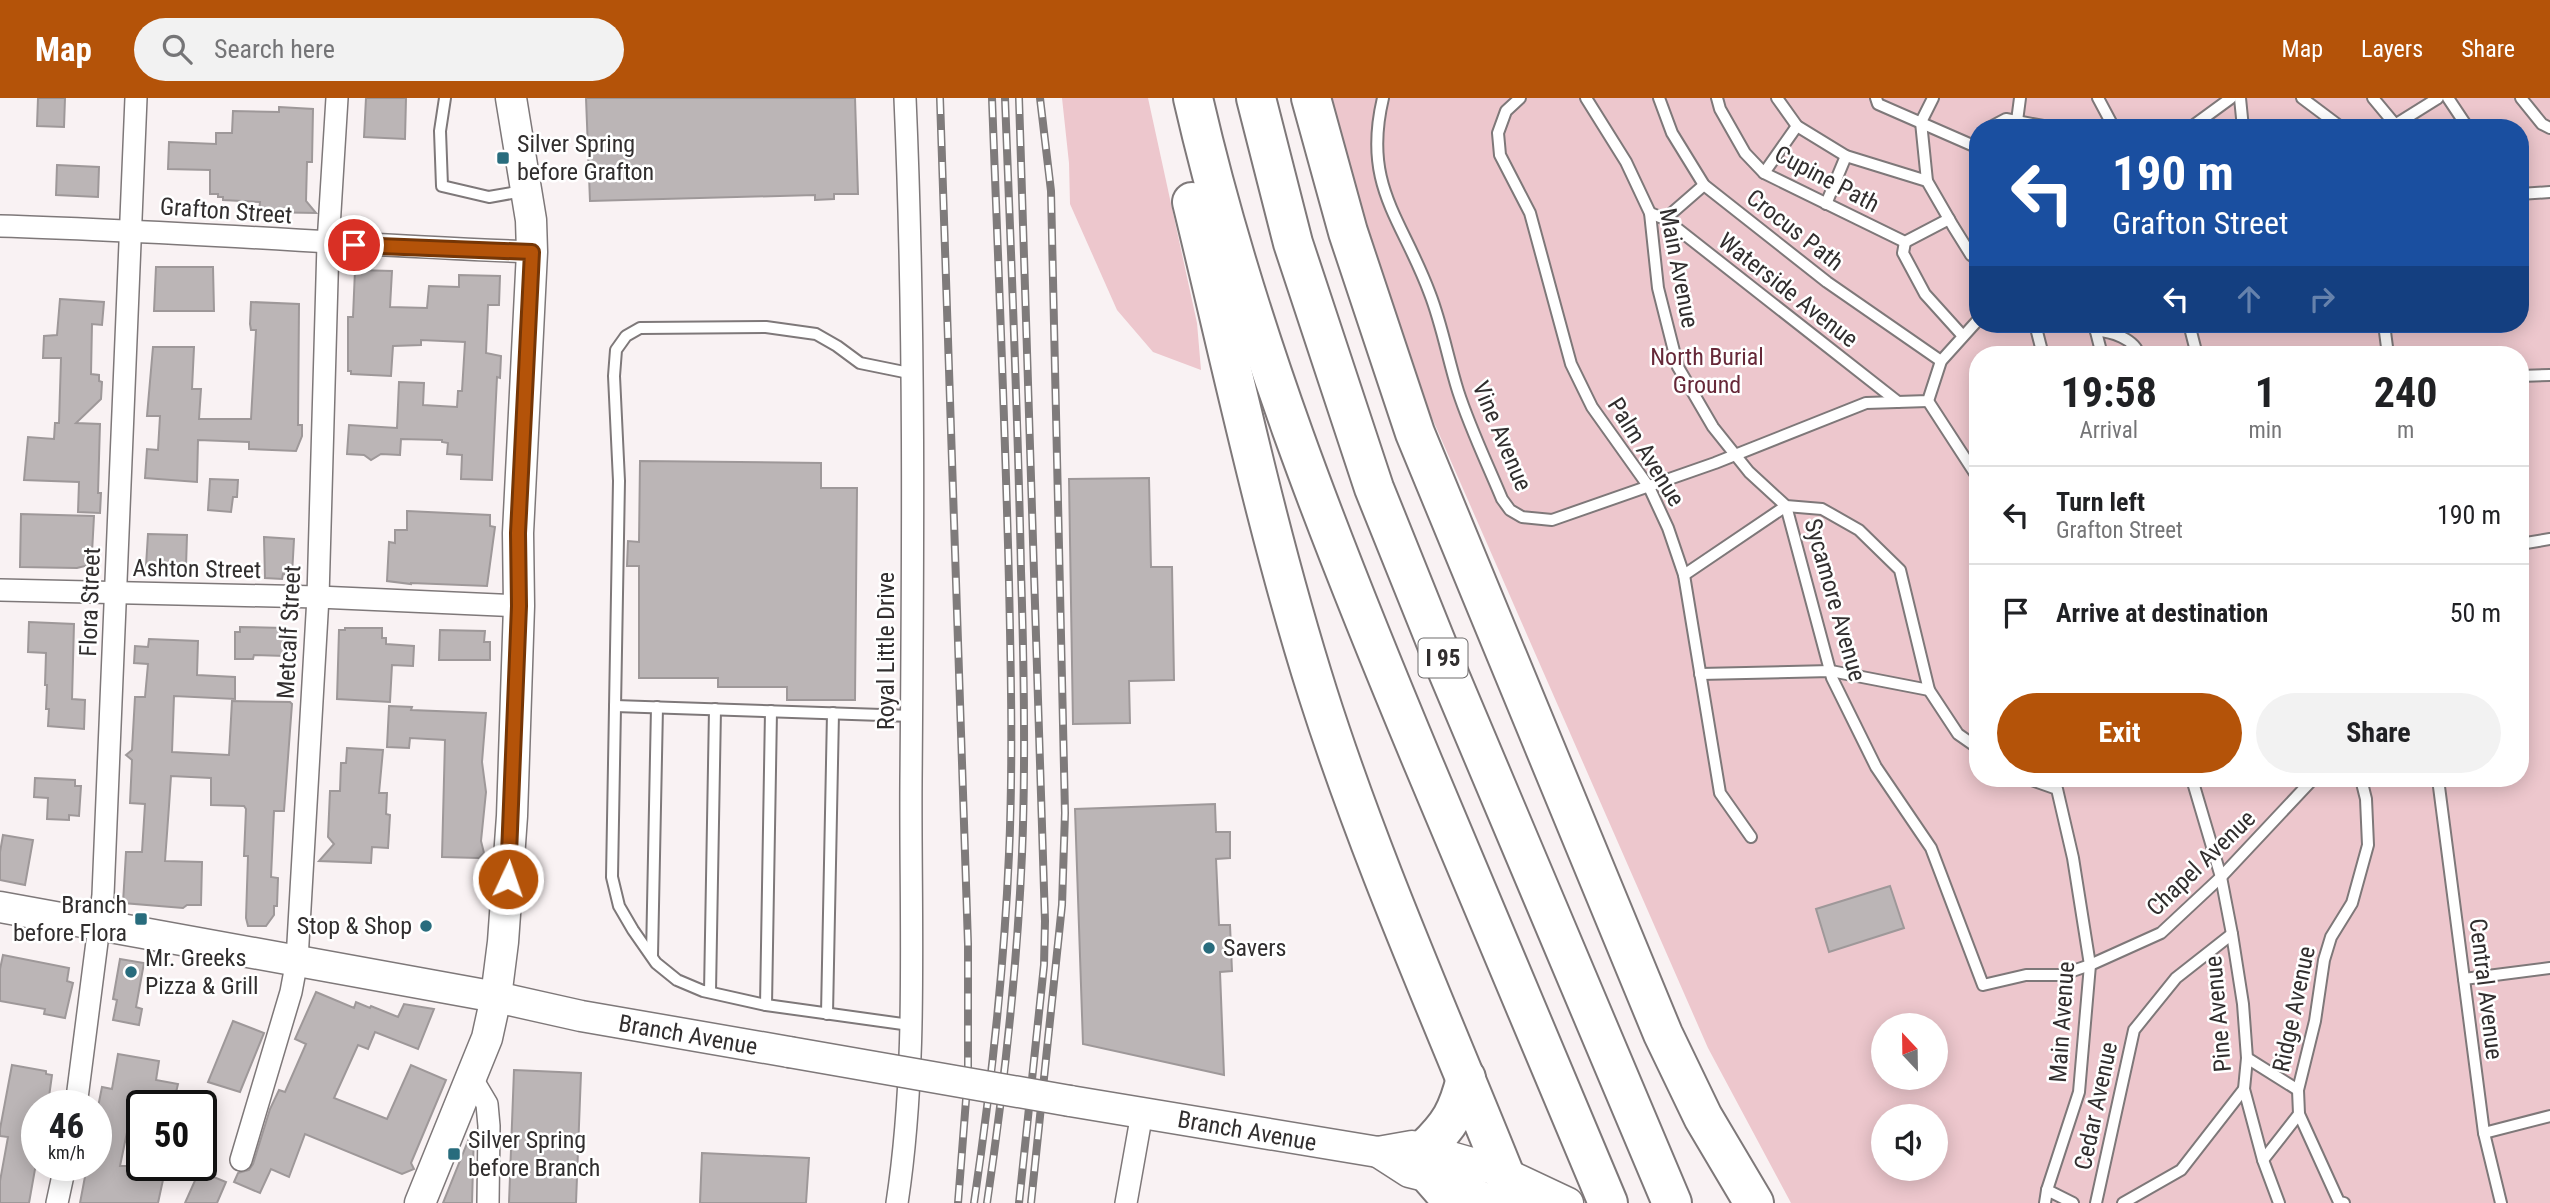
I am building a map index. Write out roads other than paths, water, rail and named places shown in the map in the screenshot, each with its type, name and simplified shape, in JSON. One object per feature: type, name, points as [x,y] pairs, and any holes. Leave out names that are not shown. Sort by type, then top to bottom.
[{"type":"highway","name":"I 95","points":[[1256,98],[1293,243],[1374,488],[1448,672],[1672,1203]]},
{"type":"highway","points":[[1311,98],[1370,301],[1415,433],[1663,1034],[1703,1116],[1754,1203]]},
{"type":"highway","name":"I 95","points":[[1193,102],[1244,291],[1319,506],[1379,657],[1608,1203]]},
{"type":"highway","points":[[1193,102],[1192,201],[1299,630],[1319,697],[1366,828],[1466,1077],[1505,1193]]},
{"type":"highway","points":[[1437,1177],[1466,1077]]},
{"type":"main road","points":[[420,1203],[487,1038],[496,997],[503,942],[511,828],[519,606],[518,533],[532,252],[526,191],[511,98]]},
{"type":"main road","name":"Branch Avenue","points":[[0,907],[496,997],[581,1016],[1378,1152],[1409,1172],[1505,1193],[1568,1203]]},
{"type":"street","name":"Flora Street","points":[[78,1090],[101,926],[136,98]]},
{"type":"street","name":"Metcalf Street","points":[[241,1160],[291,992],[297,960],[318,597],[328,244],[337,98]]},
{"type":"street","name":"Royal Little Drive","points":[[897,1203],[905,1146],[909,1025],[912,716],[914,374],[905,98]]},
{"type":"street","name":"Grafton Street","points":[[0,226],[132,230],[328,244],[532,252]]},
{"type":"street","name":"Ashton Street","points":[[0,590],[318,597],[519,606]]},
{"type":"street","points":[[471,1077],[486,1104],[489,1126],[488,1203]]},
{"type":"street","points":[[1126,1203],[1142,1113]]},
{"type":"street","points":[[57,1203],[62,1181]]},
{"type":"lane","points":[[445,98],[440,131],[442,186],[489,197],[526,191]]},
{"type":"lane","name":"Vine Avenue","points":[[1383,98],[1376,134],[1376,153],[1391,211],[1430,293],[1458,392],[1502,499],[1522,517],[1552,520],[1735,455],[1866,403],[1928,401]]},
{"type":"lane","name":"Palm Avenue","points":[[1520,98],[1506,111],[1498,133],[1500,155],[1530,213],[1571,364],[1592,407],[1649,486],[1668,528],[1684,575],[1720,793],[1751,837]]},
{"type":"lane","name":"Main Avenue","points":[[1586,98],[1626,162],[1650,213],[1658,288],[1678,367],[1713,427],[1749,472],[1786,506]]},
{"type":"lane","name":"Crocus Path","points":[[1659,98],[1672,133],[1704,185],[1827,282],[1941,361]]},
{"type":"lane","name":"Cupine Path","points":[[1717,98],[1720,110],[1745,153],[1764,173],[1905,242]]},
{"type":"lane","points":[[1777,98],[1797,126],[1846,156],[1927,181]]},
{"type":"lane","points":[[1876,98],[1878,104],[1969,144]]},
{"type":"lane","points":[[1933,98],[1921,122],[1927,181],[1969,250]]},
{"type":"lane","points":[[2017,119],[2020,98]]},
{"type":"lane","points":[[2098,98],[2109,119]]},
{"type":"lane","points":[[2202,119],[2231,98]]},
{"type":"lane","points":[[2241,98],[2242,119]]},
{"type":"lane","points":[[2302,98],[2330,119]]},
{"type":"lane","points":[[2373,98],[2388,119]]},
{"type":"lane","points":[[2406,119],[2438,98]]},
{"type":"lane","points":[[2448,98],[2462,119]]},
{"type":"lane","points":[[2521,98],[2542,124],[2550,128]]},
{"type":"lane","points":[[1764,173],[1797,126]]},
{"type":"lane","points":[[1826,204],[1846,156]]},
{"type":"lane","points":[[1665,219],[1704,185]]},
{"type":"lane","points":[[2529,192],[2550,192]]},
{"type":"lane","name":"Waterside Avenue","points":[[1650,213],[1665,219],[1898,402]]},
{"type":"lane","points":[[1949,219],[1905,242],[1903,253],[1925,294],[1962,335]]},
{"type":"lane","points":[[909,1025],[766,1004],[710,992],[677,980],[652,957],[619,906],[612,877],[620,481],[614,376],[616,350],[626,336],[640,328],[766,327],[816,334],[860,363],[914,374]]},
{"type":"lane","points":[[1969,328],[1941,361],[1928,401],[1969,464]]},
{"type":"lane","points":[[2113,333],[2133,346]]},
{"type":"lane","points":[[2529,376],[2550,375]]},
{"type":"lane","points":[[1684,575],[1786,506],[1822,509],[1859,530],[1900,570],[1929,690],[1958,734],[1969,742]]},
{"type":"lane","name":"Sycamore Avenue","points":[[1786,506],[1830,671],[1876,767],[1931,848],[1983,985]]},
{"type":"lane","points":[[2529,542],[2550,539]]},
{"type":"lane","points":[[1700,674],[1830,671],[1929,690]]},
{"type":"lane","points":[[615,706],[912,716]]},
{"type":"lane","points":[[652,957],[657,707]]},
{"type":"lane","points":[[710,992],[715,709]]},
{"type":"lane","points":[[766,1004],[771,711]]},
{"type":"lane","points":[[827,1014],[833,713]]},
{"type":"lane","name":"Main Avenue","points":[[2045,1203],[2079,1092],[2090,965],[2073,858],[2056,787]]},
{"type":"lane","name":"Pine Avenue","points":[[2195,787],[2221,877],[2232,934],[2243,1004],[2247,1058],[2244,1089],[2263,1160],[2279,1203]]},
{"type":"lane","name":"Chapel Avenue","points":[[1983,985],[2026,975],[2061,975],[2161,933],[2221,877],[2305,787]]},
{"type":"lane","name":"Ridge Avenue","points":[[2341,1203],[2299,1114],[2298,1090],[2315,1021],[2324,960],[2331,937],[2352,903],[2368,845],[2363,787]]},
{"type":"lane","name":"Central Avenue","points":[[2439,787],[2484,1133],[2501,1203]]},
{"type":"lane","name":"Cedar Avenue","points":[[2096,1203],[2134,1030],[2176,978],[2232,934]]},
{"type":"lane","points":[[2464,979],[2550,968]]},
{"type":"lane","points":[[2247,1058],[2298,1090]]},
{"type":"lane","points":[[2123,1203],[2181,1170],[2244,1089]]},
{"type":"lane","points":[[2263,1160],[2299,1114]]},
{"type":"lane","points":[[2484,1133],[2550,1116]]},
{"type":"lane","points":[[2047,1190],[2073,1203]]},
{"type":"railway","points":[[940,98],[968,944],[968,1074],[958,1203]]},
{"type":"railway","points":[[974,1203],[1000,985],[1007,898],[1011,786],[1007,521],[992,98]]},
{"type":"railway","points":[[987,1203],[1013,985],[1020,898],[1024,783],[1018,453],[1005,98]]},
{"type":"railway","points":[[1019,98],[1045,921],[1044,965],[1019,1203]]},
{"type":"railway","points":[[1031,1203],[1062,905],[1065,813],[1051,191],[1040,98]]},
{"type":"place","name":"Silver Spring before Grafton","points":[[503,158]]},
{"type":"place","name":"Branch before Flora","points":[[141,919]]},
{"type":"place","name":"Stop & Shop","points":[[426,926]]},
{"type":"place","name":"Savers","points":[[1209,948]]},
{"type":"place","name":"Mr. Greeks Pizza & Grill","points":[[131,972]]},
{"type":"place","name":"Silver Spring before Branch","points":[[454,1154]]},
{"type":"park label","name":"North Burial Ground","points":[[1707,371]]}]
